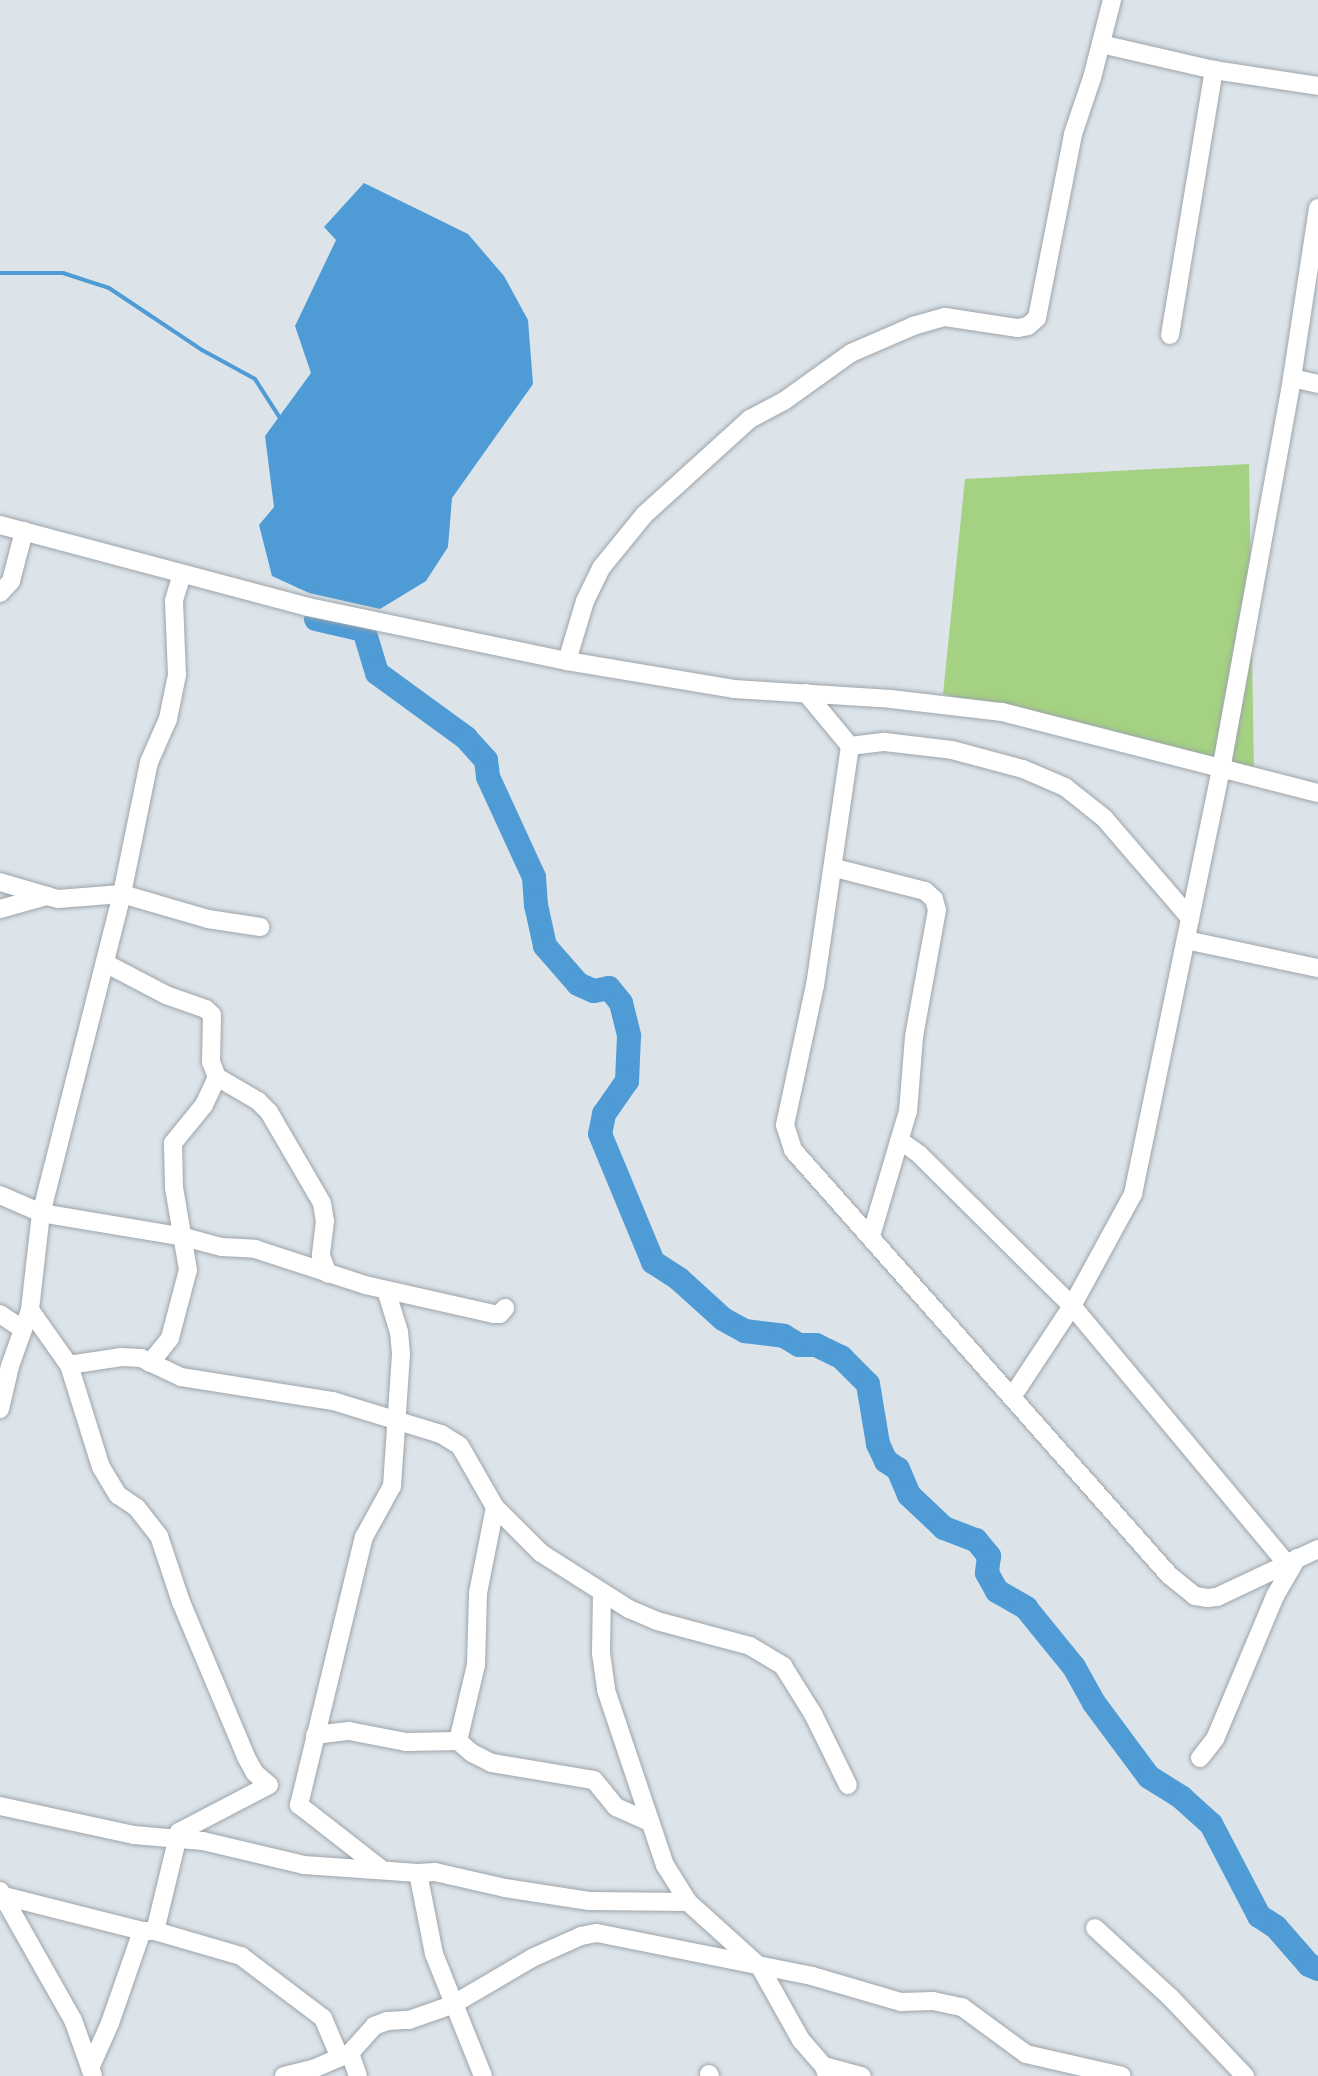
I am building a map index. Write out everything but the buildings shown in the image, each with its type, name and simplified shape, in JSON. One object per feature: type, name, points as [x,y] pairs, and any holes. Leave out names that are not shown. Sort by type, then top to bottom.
[{"type":"street","points":[[567,661],[585,601],[601,568],[644,515],[750,419],[784,401],[851,353],[913,326],[945,317],[1018,328],[1028,326],[1037,318],[1073,134],[1112,0]]},
{"type":"street","points":[[1101,44],[1214,70],[1318,86]]},
{"type":"street","points":[[1170,335],[1214,70]]},
{"type":"street","points":[[1012,1397],[1072,1306],[1133,1194],[1221,770],[1292,378],[1318,208]]},
{"type":"street","points":[[1292,378],[1318,384]]},
{"type":"street","points":[[0,525],[308,607],[567,661],[695,684],[1002,712],[1107,736],[1221,770],[1318,793]]},
{"type":"street","points":[[0,593],[11,581],[24,531]]},
{"type":"street","points":[[0,1409],[30,1310],[41,1213],[122,894],[149,762],[168,719],[177,675],[174,601],[182,574]]},
{"type":"street","points":[[806,693],[850,746],[835,868],[815,985],[785,1125],[793,1150],[1169,1575],[1195,1596],[1217,1597],[1318,1549]]},
{"type":"street","points":[[850,746],[885,742],[952,750],[1023,769],[1065,787],[1104,818],[1190,918]]},
{"type":"street","points":[[835,868],[925,891],[934,899],[937,910],[914,1037],[908,1111],[871,1236]]},
{"type":"street","points":[[0,882],[58,899],[122,894],[208,919],[260,927]]},
{"type":"street","points":[[0,909],[47,896]]},
{"type":"street","points":[[1186,940],[1318,968]]},
{"type":"street","points":[[105,963],[166,995],[206,1009],[212,1015],[211,1062],[217,1077],[258,1101],[269,1112],[322,1203],[326,1212],[321,1256],[328,1274]]},
{"type":"street","points":[[150,1363],[170,1338],[188,1270],[174,1187],[173,1143],[204,1105],[217,1077]]},
{"type":"street","points":[[899,1140],[919,1154],[1072,1306],[1292,1561]]},
{"type":"street","points":[[0,1195],[41,1213],[274,1254],[328,1274],[386,1290],[494,1314],[500,1314],[505,1308]]},
{"type":"street","points":[[299,1805],[364,1537],[392,1486],[397,1451],[395,1421],[401,1354],[399,1332],[386,1290]]},
{"type":"street","points":[[30,1310],[69,1365],[101,1467],[118,1495],[137,1508],[159,1536],[181,1602],[255,1773],[380,1868]]},
{"type":"street","points":[[0,1314],[22,1329]]},
{"type":"street","points":[[69,1365],[121,1357],[150,1363],[181,1377],[333,1401],[441,1434],[460,1446],[495,1507],[541,1553],[602,1594],[657,1621],[750,1646],[783,1666],[813,1714],[848,1785]]},
{"type":"street","points":[[458,1741],[476,1665],[478,1593],[495,1507]]},
{"type":"street","points":[[1200,1758],[1215,1739],[1292,1561]]},
{"type":"street","points":[[602,1594],[601,1653],[606,1690],[665,1865],[688,1902],[760,1967],[806,2048],[826,2071],[862,2076]]},
{"type":"street","points":[[315,1735],[349,1731],[406,1742],[458,1741],[472,1753],[492,1763],[594,1780],[616,1807],[648,1821]]},
{"type":"street","points":[[92,2072],[148,1931],[182,1828],[269,1785]]},
{"type":"street","points":[[0,1806],[134,1835],[203,1841],[304,1865],[435,1872],[505,1888],[589,1901],[688,1902]]},
{"type":"street","points":[[418,1873],[424,1917],[452,2005],[483,2076]]},
{"type":"street","points":[[0,1894],[241,1956],[260,1967],[323,2018],[358,2076]]},
{"type":"street","points":[[0,1894],[51,1976],[73,2020],[92,2072]]},
{"type":"street","points":[[1095,1928],[1171,1998],[1245,2076]]},
{"type":"street","points":[[284,2076],[345,2056],[374,2026],[428,2015],[452,2005],[532,1958],[581,1936],[597,1933],[812,1976],[901,2002],[933,2001],[962,2007],[1026,2054],[1122,2076]]},
{"type":"green space","points":[[1249,464],[1254,773],[943,694],[965,479]]},
{"type":"water","points":[[364,183],[468,234],[504,276],[528,320],[533,384],[452,498],[448,547],[426,581],[380,609],[309,593],[272,576],[259,525],[274,507],[265,436],[311,373],[295,326],[336,240],[324,227]]},
{"type":"waterway","points":[[0,273],[63,273],[109,288],[202,350],[255,379],[282,421]]},
{"type":"waterway","points":[[316,619],[364,630],[377,673],[466,738],[486,760],[488,777],[534,877],[536,905],[545,946],[578,984],[594,991],[609,988],[621,1003],[629,1036],[627,1081],[604,1114],[600,1134],[653,1262],[679,1279],[723,1319],[745,1331],[784,1336],[799,1345],[816,1345],[841,1357],[868,1384],[878,1444],[886,1461],[898,1469],[909,1495],[944,1528],[976,1540],[989,1556],[987,1573],[997,1591],[1026,1608],[1074,1667],[1094,1703],[1149,1777],[1182,1798],[1211,1824],[1259,1916],[1276,1927],[1309,1965],[1318,1969]]}]
